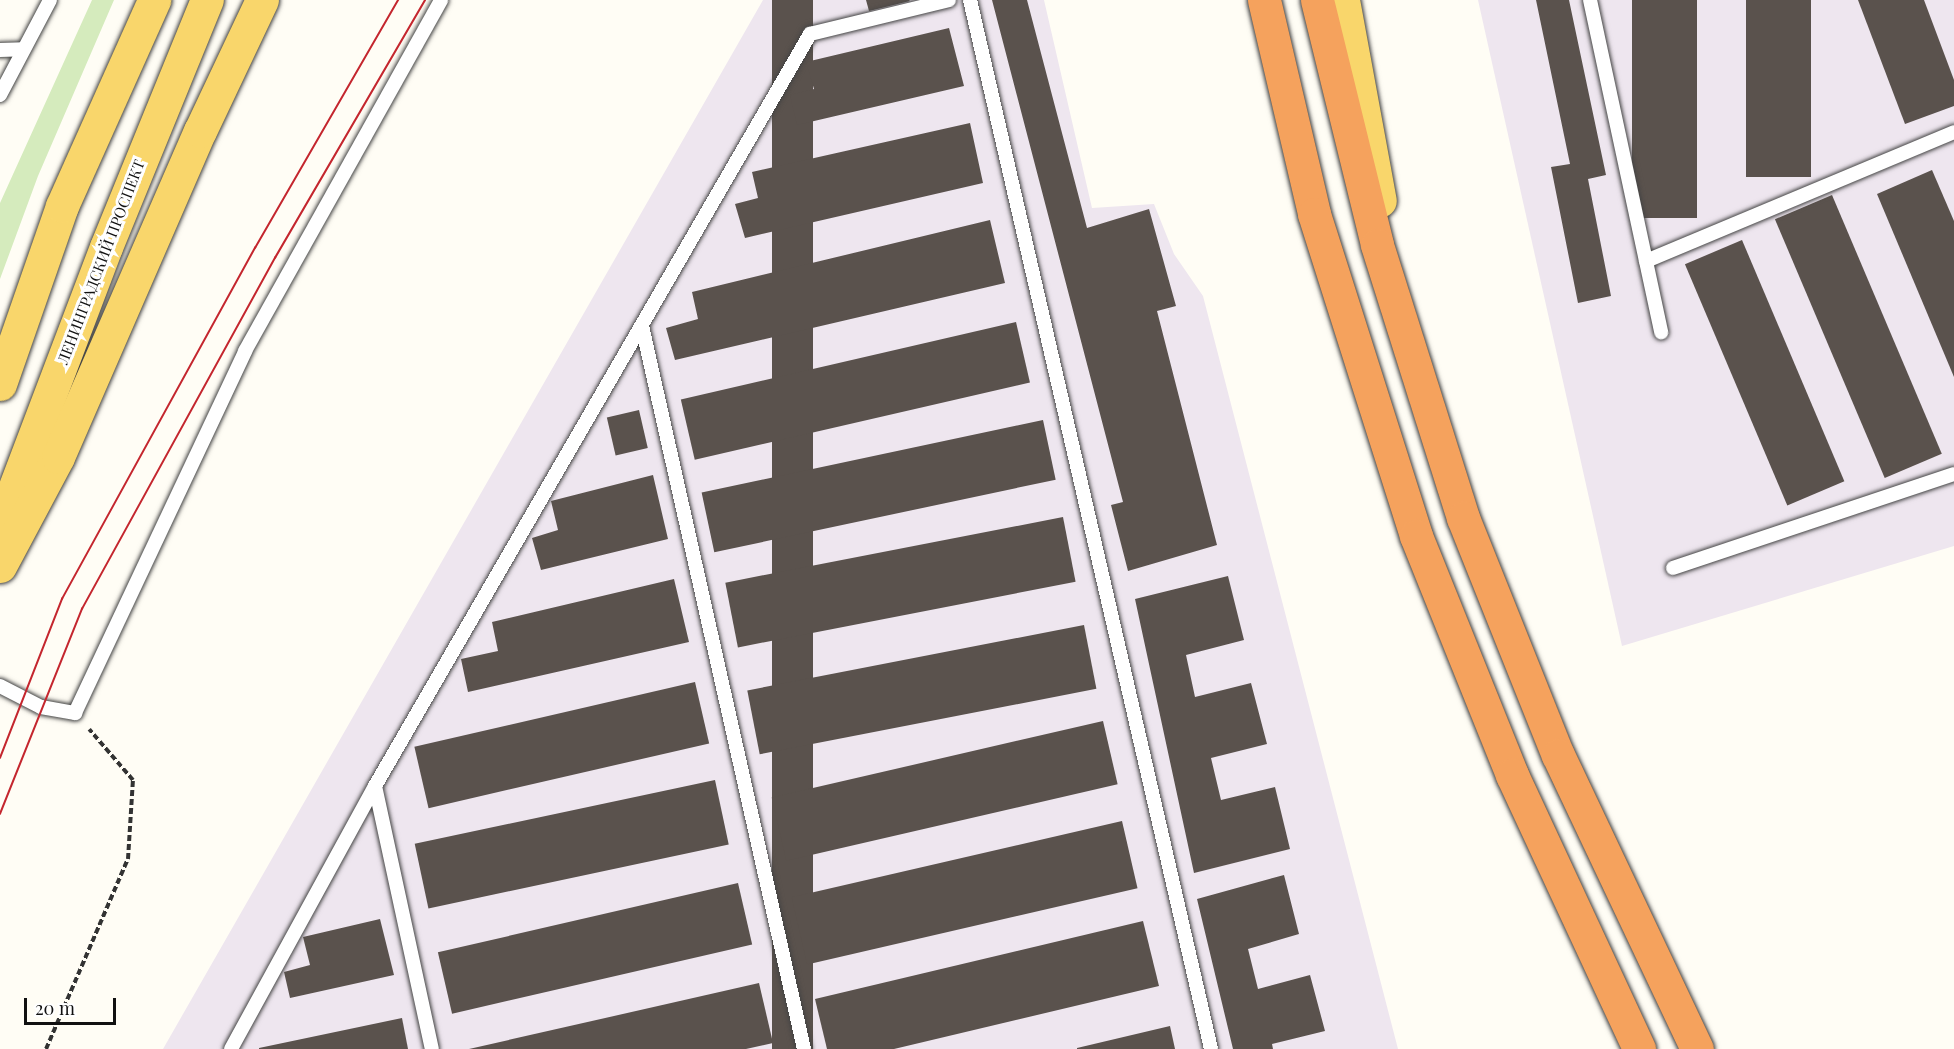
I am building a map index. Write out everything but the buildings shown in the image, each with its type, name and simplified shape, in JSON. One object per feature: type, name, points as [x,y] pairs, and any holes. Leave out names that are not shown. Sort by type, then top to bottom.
[{"type":"highway","points":[[1264,0],[1314,214],[1416,536],[1462,657],[1639,1049]]},
{"type":"highway","points":[[1317,0],[1399,315],[1463,518],[1509,639],[1611,873],[1697,1049]]},
{"type":"main road","points":[[0,384],[62,206],[154,0]]},
{"type":"main road","name":"ЛЕНИНГРАДСКИЙ ПРОСПЕКТ","points":[[0,526],[102,258],[207,0]]},
{"type":"main road","points":[[0,566],[58,457],[200,131],[262,0]]},
{"type":"main road","points":[[1247,0],[1314,214]]},
{"type":"main road","points":[[1343,0],[1399,315]]},
{"type":"lane","points":[[0,95],[50,0]]},
{"type":"lane","points":[[0,686],[41,707],[75,713],[246,351],[441,0]]},
{"type":"lane","points":[[231,1049],[375,786],[810,34],[949,0]]},
{"type":"lane","points":[[970,0],[1211,1049]]},
{"type":"lane","points":[[1590,0],[1661,332]]},
{"type":"lane","points":[[0,50],[23,49]]},
{"type":"lane","points":[[1646,261],[1954,132]]},
{"type":"lane","points":[[642,326],[804,1049]]},
{"type":"lane","points":[[1673,568],[1954,474]]},
{"type":"lane","points":[[375,786],[432,1049]]},
{"type":"path","points":[[46,1049],[128,859],[133,780],[75,713]]},
{"type":"shaded area","points":[[763,0],[1044,0],[1092,208],[1154,204],[1174,254],[1203,296],[1398,1049],[163,1049]]},
{"type":"shaded area","points":[[1478,0],[1954,0],[1954,546],[1622,646]]},
{"type":"green space","points":[[92,0],[114,0],[38,176],[0,279],[0,203]]},
{"type":"tram line","points":[[0,758],[62,599],[255,248],[398,0]]},
{"type":"tram line","points":[[0,814],[82,609],[275,258],[425,0]]}]
